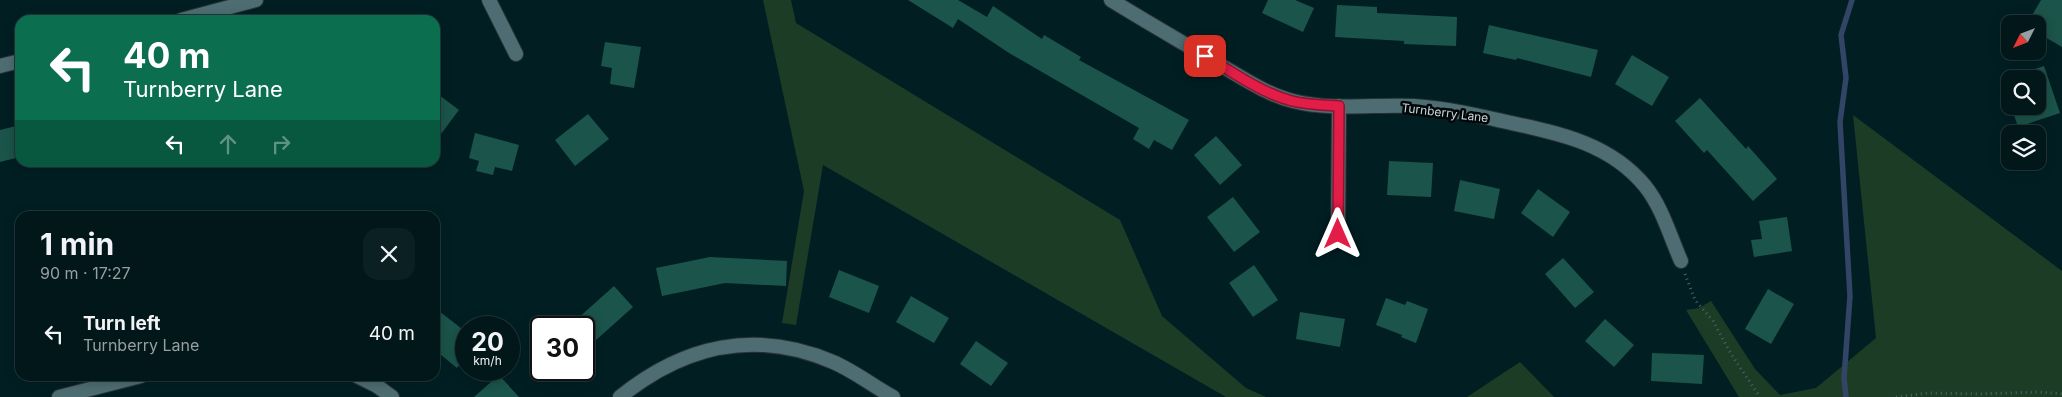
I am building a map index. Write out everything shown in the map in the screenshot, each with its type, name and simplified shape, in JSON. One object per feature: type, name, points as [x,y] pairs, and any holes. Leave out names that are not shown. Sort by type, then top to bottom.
[{"type":"street","points":[[200,15],[256,0]]},
{"type":"street","points":[[489,0],[516,54]]},
{"type":"street","name":"Turnberry Lane","points":[[1111,0],[1252,84],[1279,97],[1308,104],[1414,106],[1466,113],[1568,136],[1596,147],[1621,163],[1648,190],[1663,217],[1680,261]]},
{"type":"street","points":[[0,66],[15,63]]},
{"type":"street","points":[[1338,234],[1339,106]]},
{"type":"street","points":[[620,397],[648,376],[693,354],[723,346],[756,344],[789,348],[836,363],[892,397]]},
{"type":"street","points":[[59,397],[122,381]]},
{"type":"street","points":[[366,381],[392,397]]},
{"type":"path","points":[[1680,261],[1692,294],[1714,321],[1731,354],[1760,397]]},
{"type":"path","points":[[1896,397],[1928,393],[2039,392],[2062,394]]},
{"type":"green space","points":[[763,0],[791,0],[796,23],[1120,220],[1162,316],[1246,388],[1266,397],[1226,397],[823,165],[796,325],[782,323],[804,191]]},
{"type":"green space","points":[[1853,115],[2062,271],[2062,397],[1739,397],[1686,310],[1699,308],[1711,301],[1755,369],[1780,395],[1816,388],[1876,338]]},
{"type":"green space","points":[[1520,362],[1554,397],[1467,397]]},
{"type":"building","points":[[908,0],[958,0],[987,17],[993,6],[1042,39],[1044,35],[1081,57],[1079,60],[1189,120],[1172,150],[1154,140],[1149,149],[1133,139],[1139,128],[1009,53],[958,19],[953,28]]},
{"type":"building","points":[[1268,0],[1295,0],[1314,8],[1303,32],[1262,13]]},
{"type":"building","points":[[2041,0],[2062,0],[2062,47],[2046,38],[2046,15],[2032,15]]},
{"type":"building","points":[[1337,5],[1377,7],[1377,13],[1457,17],[1456,46],[1404,44],[1404,41],[1335,37]]},
{"type":"building","points":[[1489,25],[1598,50],[1591,77],[1517,58],[1516,60],[1483,53]]},
{"type":"building","points":[[605,42],[641,47],[634,88],[610,84],[612,68],[601,66]]},
{"type":"building","points":[[1632,55],[1669,77],[1652,106],[1615,84]]},
{"type":"building","points":[[2044,66],[2045,70],[2032,70]]},
{"type":"building","points":[[2046,72],[2060,113],[2024,125],[2017,125],[2014,115],[2046,115]]},
{"type":"building","points":[[440,96],[459,110],[440,135]]},
{"type":"building","points":[[1700,98],[1746,149],[1748,146],[1777,179],[1753,201],[1707,150],[1704,153],[1675,121]]},
{"type":"building","points":[[588,114],[609,139],[575,166],[555,140]]},
{"type":"building","points":[[15,126],[15,158],[0,162],[0,130]]},
{"type":"building","points":[[475,133],[519,145],[512,171],[495,167],[493,175],[476,171],[479,161],[469,158]]},
{"type":"building","points":[[1216,136],[1242,165],[1220,185],[1194,155]]},
{"type":"building","points":[[1389,161],[1433,163],[1431,197],[1387,195]]},
{"type":"building","points":[[1460,180],[1500,189],[1494,219],[1454,211]]},
{"type":"building","points":[[1538,189],[1570,212],[1553,237],[1521,213]]},
{"type":"building","points":[[1233,197],[1260,232],[1234,252],[1207,217]]},
{"type":"building","points":[[1787,217],[1792,251],[1754,257],[1751,240],[1762,239],[1759,221]]},
{"type":"building","points":[[710,257],[787,261],[786,286],[725,283],[662,296],[656,268]]},
{"type":"building","points":[[1563,258],[1594,292],[1575,308],[1545,274]]},
{"type":"building","points":[[1254,265],[1278,300],[1253,317],[1229,283]]},
{"type":"building","points":[[839,270],[879,286],[869,313],[829,297]]},
{"type":"building","points":[[614,286],[633,307],[595,341],[595,316],[580,316]]},
{"type":"building","points":[[1768,289],[1794,304],[1771,344],[1745,329]]},
{"type":"building","points":[[911,296],[949,318],[934,343],[896,322]]},
{"type":"building","points":[[1386,298],[1405,305],[1407,301],[1428,309],[1416,343],[1401,337],[1402,335],[1376,325]]},
{"type":"building","points":[[440,312],[455,323],[455,366],[440,354]]},
{"type":"building","points":[[1300,312],[1345,319],[1340,347],[1296,339]]},
{"type":"building","points":[[1605,319],[1634,345],[1614,367],[1585,341]]},
{"type":"building","points":[[976,341],[1008,363],[991,386],[960,364]]},
{"type":"building","points":[[1652,353],[1704,355],[1702,384],[1651,381]]},
{"type":"building","points":[[492,381],[504,381],[519,397],[474,397]]},
{"type":"waterway","points":[[1846,397],[1844,378],[1850,296],[1840,122],[1846,78],[1841,35],[1852,0]]},
{"type":"route","points":[[1205,56],[1252,84],[1279,97],[1308,104],[1339,106],[1338,234]]}]
